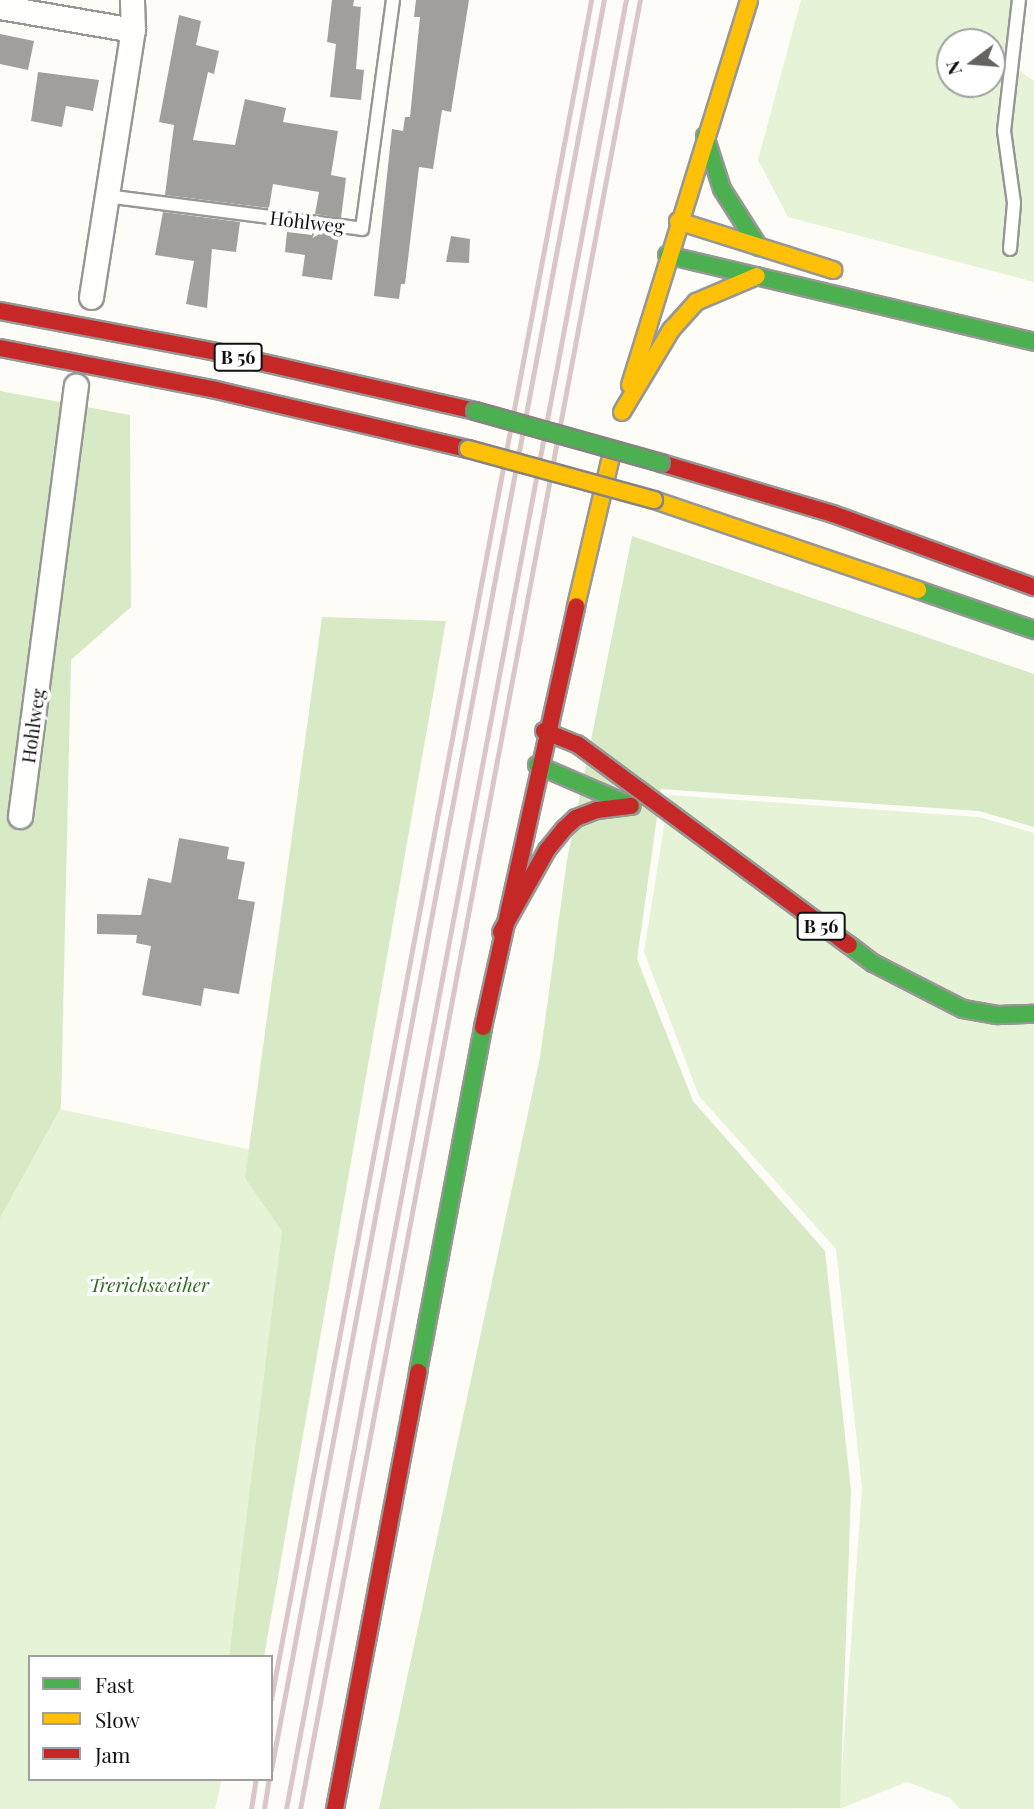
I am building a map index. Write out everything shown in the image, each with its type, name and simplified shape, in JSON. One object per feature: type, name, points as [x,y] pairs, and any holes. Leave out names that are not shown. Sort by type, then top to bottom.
[{"type":"main road","points":[[335,1809],[501,932],[544,731],[622,412],[667,256],[749,0]]},
{"type":"main road","points":[[705,136],[722,189],[760,247]]},
{"type":"main road","points":[[678,221],[846,274]]},
{"type":"main road","points":[[667,256],[919,311],[1034,342]]},
{"type":"main road","points":[[622,412],[671,330],[696,302],[757,276]]},
{"type":"main road","points":[[908,294],[1034,324]]},
{"type":"main road","name":"B 56","points":[[0,311],[216,352],[475,411],[833,514],[1034,587]]},
{"type":"main road","name":"B 56","points":[[0,348],[216,390],[468,449],[654,500],[1034,629]]},
{"type":"main road","points":[[1009,578],[1034,579]]},
{"type":"main road","name":"B 56","points":[[970,608],[1034,642]]},
{"type":"main road","name":"B 56","points":[[544,731],[577,744],[873,963],[963,1009],[998,1015],[1034,1014]]},
{"type":"main road","points":[[537,765],[631,806],[673,831],[857,968],[913,1003]]},
{"type":"main road","points":[[501,932],[547,850],[564,829],[576,818],[597,810],[631,806]]},
{"type":"street","points":[[91,297],[133,30],[132,0]]},
{"type":"street","points":[[0,7],[133,30]]},
{"type":"street","name":"Hohlweg","points":[[20,816],[76,386]]},
{"type":"lane","name":"Hohlweg","points":[[106,196],[362,229],[393,0]]},
{"type":"lane","points":[[1010,249],[1014,203],[1004,131],[1019,0]]},
{"type":"green space","points":[[801,0],[1012,0],[1006,39],[1006,28],[936,28],[936,98],[1006,98],[1006,61],[1034,81],[1034,282],[788,217],[758,160]]},
{"type":"green space","points":[[0,391],[130,415],[131,607],[71,660],[61,1107],[0,1218]]},
{"type":"green space","name":"Trerichsweiher","points":[[0,410],[59,1109],[252,1150],[250,1156],[318,1173],[236,1655],[28,1655],[28,1781],[222,1781],[215,1809],[0,1809]]},
{"type":"green space","points":[[632,536],[1034,674],[1034,827],[979,811],[661,789],[637,959],[693,1101],[825,1251],[851,1490],[840,1808],[379,1809],[540,1057],[567,860]]},
{"type":"green space","points":[[322,617],[446,621],[264,1655],[229,1655],[282,1231],[245,1178]]},
{"type":"green space","points":[[669,795],[979,817],[1034,833],[1034,1809],[960,1809],[950,1798],[907,1782],[839,1809],[862,1489],[836,1249],[699,1096],[644,952]]},
{"type":"building","points":[[332,0],[354,0],[353,6],[361,7],[356,69],[364,70],[361,100],[330,97],[336,44],[327,42]]},
{"type":"building","points":[[416,0],[469,0],[451,112],[442,110],[433,169],[419,167],[405,284],[401,284],[399,299],[374,296],[392,129],[403,131],[405,117],[410,117],[420,17],[414,17]]},
{"type":"building","points":[[179,15],[201,21],[196,45],[219,51],[214,74],[208,72],[193,140],[235,145],[245,99],[286,108],[283,122],[338,131],[331,175],[346,178],[341,218],[315,214],[319,192],[273,184],[269,208],[165,195],[174,125],[159,122]]},
{"type":"building","points":[[0,34],[34,41],[28,70],[0,64]]},
{"type":"building","points":[[38,72],[99,80],[93,111],[66,106],[62,127],[31,121]]},
{"type":"building","points":[[163,212],[240,222],[236,252],[212,249],[207,308],[186,304],[194,261],[155,255]]},
{"type":"building","points":[[312,231],[339,235],[332,280],[302,276],[305,255],[285,252],[287,232],[312,235]]},
{"type":"building","points":[[451,236],[470,239],[469,263],[446,262]]},
{"type":"building","points":[[179,838],[229,847],[227,859],[245,862],[238,899],[255,902],[239,994],[204,988],[201,1006],[142,995],[151,946],[136,943],[137,935],[97,934],[97,914],[141,915],[148,878],[171,883]]},
{"type":"railway","points":[[273,1688],[591,0]]},
{"type":"railway","points":[[273,1759],[604,0]]},
{"type":"railway","points":[[286,1809],[626,0]]},
{"type":"railway","points":[[300,1809],[640,0]]},
{"type":"railway","points":[[251,1809],[256,1781]]},
{"type":"railway","points":[[264,1809],[269,1781]]},
{"type":"traffic: fast","points":[[705,136],[722,189],[759,247]]},
{"type":"traffic: fast","points":[[667,255],[1034,342]]},
{"type":"traffic: fast","points":[[475,411],[661,463]]},
{"type":"traffic: fast","points":[[918,590],[1034,630]]},
{"type":"traffic: fast","points":[[537,765],[632,806]]},
{"type":"traffic: fast","points":[[849,945],[873,963],[963,1009],[998,1015],[1034,1014]]},
{"type":"traffic: fast","points":[[418,1372],[483,1027]]},
{"type":"traffic: slow","points":[[630,385],[749,0]]},
{"type":"traffic: slow","points":[[678,221],[833,270]]},
{"type":"traffic: slow","points":[[622,412],[671,330],[696,302],[757,276]]},
{"type":"traffic: slow","points":[[468,449],[654,500]]},
{"type":"traffic: slow","points":[[576,606],[610,461]]},
{"type":"traffic: slow","points":[[654,500],[918,590]]},
{"type":"traffic: jam","points":[[0,311],[216,352],[475,411]]},
{"type":"traffic: jam","points":[[0,348],[216,390],[468,449]]},
{"type":"traffic: jam","points":[[661,463],[833,514],[1034,587]]},
{"type":"traffic: jam","points":[[483,1027],[576,606]]},
{"type":"traffic: jam","points":[[544,731],[577,744],[849,945]]},
{"type":"traffic: jam","points":[[501,932],[547,850],[564,829],[576,818],[597,810],[631,806]]},
{"type":"traffic: jam","points":[[335,1809],[418,1372]]}]
